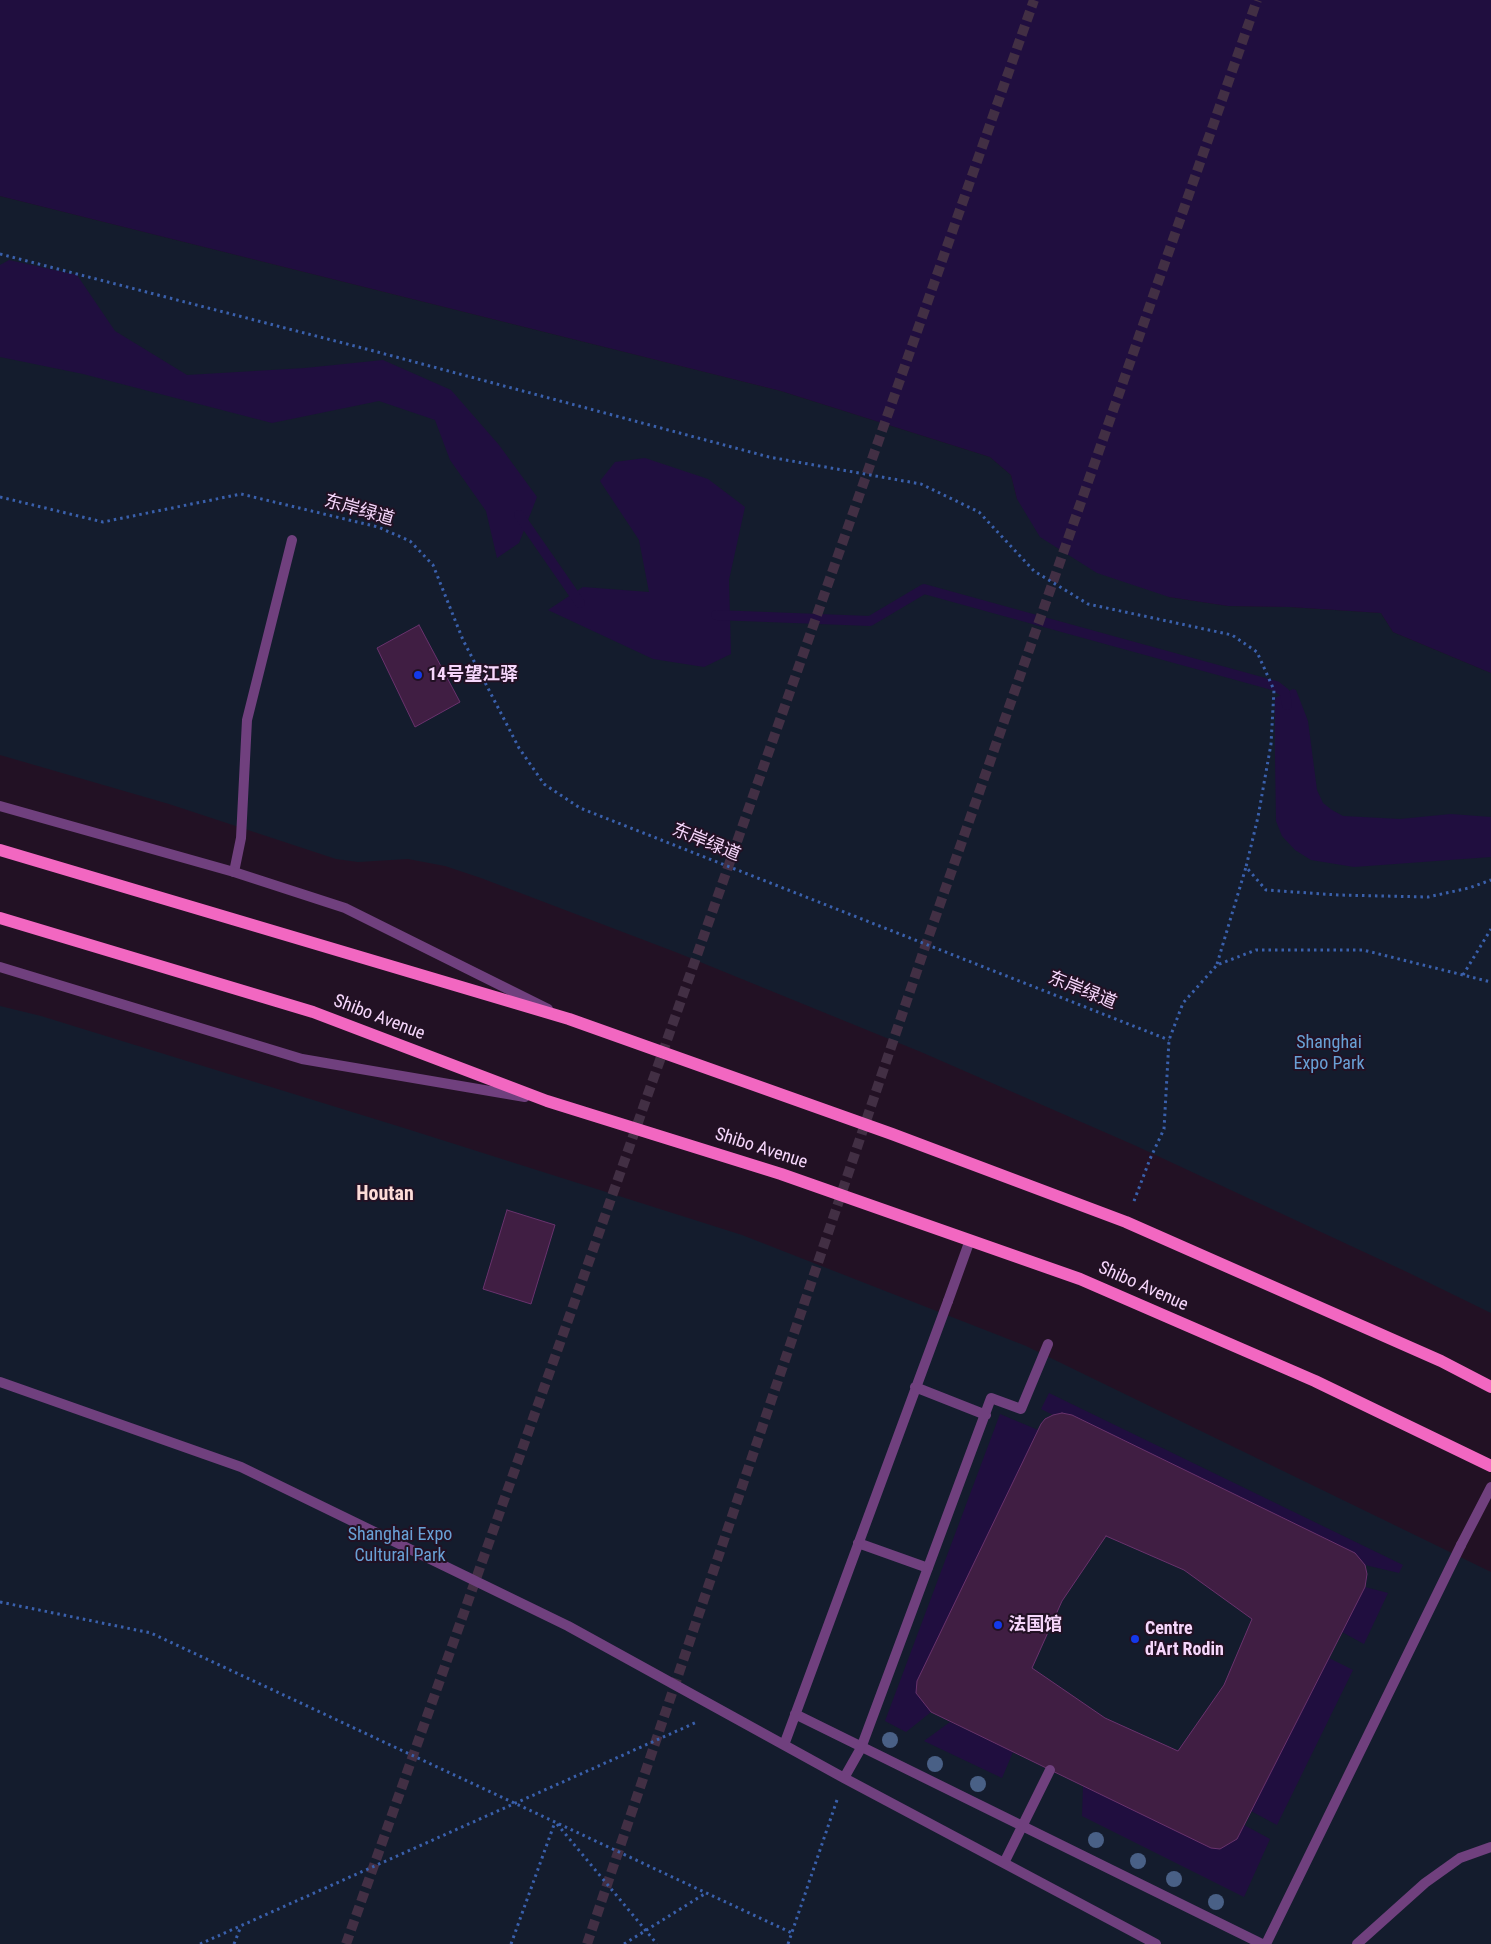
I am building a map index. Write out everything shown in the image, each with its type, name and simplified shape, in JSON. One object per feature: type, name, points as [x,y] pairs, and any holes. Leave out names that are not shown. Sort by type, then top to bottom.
[{"type":"main road","points":[[0,850],[569,1019],[882,1130],[1126,1222],[1441,1361],[1491,1387]]},
{"type":"main road","name":"Shibo Avenue","points":[[0,918],[313,1012],[547,1101],[781,1174],[1089,1282],[1315,1381],[1491,1466]]},
{"type":"street","points":[[234,872],[241,838],[247,720],[292,540]]},
{"type":"street","points":[[0,806],[234,872],[345,908],[569,1019]]},
{"type":"street","points":[[0,968],[302,1059],[547,1101]]},
{"type":"street","points":[[784,1746],[970,1240]]},
{"type":"street","points":[[844,1778],[861,1748],[991,1398],[1022,1409],[1048,1344]]},
{"type":"street","points":[[0,1382],[241,1466],[568,1626],[784,1746],[1156,1944]]},
{"type":"street","points":[[915,1387],[986,1415]]},
{"type":"street","points":[[1266,1944],[1491,1487]]},
{"type":"street","points":[[858,1544],[928,1568]]},
{"type":"street","points":[[795,1714],[1262,1944]]},
{"type":"street","points":[[1004,1863],[1050,1770]]},
{"type":"street","points":[[1357,1944],[1432,1878],[1460,1858],[1491,1847]]},
{"type":"path","points":[[0,254],[370,350],[769,457],[921,484],[979,512],[1034,571],[1088,604],[1232,635],[1257,652],[1274,690],[1271,744],[1258,817],[1246,866],[1217,965],[1183,1003],[1169,1040],[1164,1129],[1150,1159],[1126,1222]]},
{"type":"path","name":"东岸绿道","points":[[0,497],[104,522],[241,494],[378,528],[410,541],[433,565],[463,640],[519,748],[544,784],[589,812],[1169,1040]]},
{"type":"path","points":[[1246,866],[1266,890],[1338,895],[1428,897],[1469,888],[1491,880]]},
{"type":"path","points":[[1463,975],[1491,929]]},
{"type":"path","points":[[1217,965],[1256,950],[1363,950],[1491,982]]},
{"type":"path","points":[[0,1602],[151,1633],[792,1932]]},
{"type":"path","points":[[200,1944],[722,1711]]},
{"type":"path","points":[[788,1944],[844,1778]]},
{"type":"path","points":[[555,1822],[657,1944]]},
{"type":"path","points":[[511,1944],[555,1822]]},
{"type":"path","points":[[624,1944],[707,1893]]},
{"type":"path","points":[[234,1944],[241,1926]]},
{"type":"green space","name":"Shanghai Expo Park","points":[[0,196],[781,391],[990,457],[1011,475],[1017,499],[1169,597],[1228,606],[1290,607],[1381,613],[1393,632],[1491,673],[1491,1313],[1134,1145],[921,1052],[678,953],[481,878],[445,866],[408,859],[358,862],[336,859],[169,804],[0,755]]},
{"type":"green space","name":"Shanghai Expo Cultural Park","points":[[0,1006],[41,1016],[404,1128],[742,1235],[1026,1346],[1491,1572],[1491,1944],[0,1944]]},
{"type":"shaded area","points":[[0,0],[1491,0],[1491,673],[1393,632],[1381,613],[1290,607],[1228,606],[1169,597],[1097,573],[1040,537],[1017,499],[1011,475],[990,457],[781,391],[0,196]]},
{"type":"shaded area","points":[[9,260],[77,275],[115,331],[187,375],[305,368],[383,360],[451,390],[499,445],[537,497],[519,543],[497,558],[486,511],[450,460],[435,420],[379,401],[272,423],[83,374],[0,357],[0,265]]},
{"type":"shaded area","points":[[645,458],[708,479],[745,507],[729,580],[731,654],[704,667],[653,659],[548,610],[583,587],[649,592],[639,540],[600,481],[615,462]]},
{"type":"shaded area","points":[[1293,689],[1296,690],[1308,721],[1317,790],[1323,803],[1343,816],[1400,819],[1451,814],[1491,817],[1491,857],[1354,867],[1311,860],[1295,850],[1282,836],[1276,821],[1275,756],[1275,698]]},
{"type":"shaded area","points":[[1049,1393],[1403,1565],[1399,1573],[1365,1565],[1355,1553],[1072,1415],[1062,1413],[1053,1415],[1041,1409]]},
{"type":"shaded area","points":[[1000,1414],[1038,1430],[916,1693],[931,1712],[906,1732],[885,1721]]},
{"type":"shaded area","points":[[1365,1587],[1388,1593],[1364,1644],[1342,1632]]},
{"type":"shaded area","points":[[1329,1658],[1353,1670],[1277,1825],[1251,1811]]},
{"type":"shaded area","points":[[950,1722],[1013,1752],[1002,1778],[924,1741]]},
{"type":"shaded area","points":[[1083,1786],[1220,1849],[1237,1839],[1244,1825],[1270,1839],[1244,1897],[1082,1816]]},
{"type":"building","name":"14号望江驿","points":[[419,625],[460,702],[415,727],[377,648]]},
{"type":"building","points":[[507,1210],[555,1225],[531,1304],[483,1289]]},
{"type":"building","name":"法国馆","points":[[1062,1413],[1072,1415],[1355,1553],[1365,1565],[1367,1574],[1365,1587],[1237,1839],[1220,1849],[1211,1848],[931,1712],[916,1693],[917,1681],[1041,1424],[1045,1419]],"holes":[[[1106,1536],[1184,1570],[1252,1619],[1224,1685],[1178,1751],[1105,1718],[1032,1668],[1062,1601]]]},
{"type":"waterway","points":[[519,515],[580,603]]},
{"type":"waterway","points":[[716,615],[870,621],[924,589],[1276,686],[1285,693],[1287,705]]},
{"type":"tunnel","points":[[346,1944],[1034,0]]},
{"type":"tunnel","points":[[587,1944],[926,944],[1257,0]]},
{"type":"place","name":"14号望江驿","points":[[418,675]]},
{"type":"place","name":"法国馆","points":[[998,1625]]},
{"type":"place","name":"Centre d'Art Rodin","points":[[1135,1639]]},
{"type":"district","name":"Houtan","points":[[385,1195]]}]
